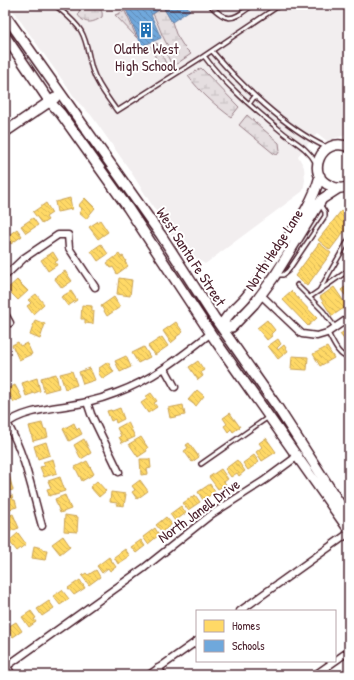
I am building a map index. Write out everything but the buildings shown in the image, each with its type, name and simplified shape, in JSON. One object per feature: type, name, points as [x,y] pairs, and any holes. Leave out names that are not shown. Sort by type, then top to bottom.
[{"type":"street","name":"West Santa Fe Street","points":[[5,15],[158,230],[221,327],[278,408],[349,518]]},
{"type":"street","name":"West Santa Fe Street","points":[[5,36],[50,102],[61,114],[128,208],[211,333],[349,530]]},
{"type":"street","points":[[5,132],[61,94]]},
{"type":"street","points":[[346,187],[327,185],[320,176],[317,166],[322,152],[349,137]]},
{"type":"street","points":[[331,147],[342,145],[349,147]]},
{"type":"street","name":"North Hedge Lane","points":[[320,176],[316,190],[299,220],[246,298],[225,319],[221,327],[232,327],[244,315],[275,276],[326,196],[346,187]]},
{"type":"street","points":[[5,276],[24,258],[58,235],[68,235],[69,248],[96,287]]},
{"type":"street","points":[[261,295],[302,334],[317,336],[328,332],[349,318]]},
{"type":"street","points":[[5,314],[10,323]]},
{"type":"street","points":[[42,526],[19,447],[6,424],[31,413],[87,402],[117,393],[165,369],[221,327]]},
{"type":"street","points":[[165,369],[175,387]]},
{"type":"street","points":[[87,402],[90,414],[118,472]]},
{"type":"street","name":"North Janell Drive","points":[[6,664],[159,557],[212,514],[265,480],[305,451]]},
{"type":"street","points":[[241,610],[349,533]]},
{"type":"street","points":[[148,675],[196,642]]},
{"type":"street","points":[[336,660],[349,651]]},
{"type":"street","points":[[315,675],[334,662]]},
{"type":"street","points":[[6,664],[12,675]]},
{"type":"street","points":[[158,668],[163,675]]},
{"type":"lane","points":[[55,5],[73,21],[82,32],[95,78],[117,111],[212,51],[280,5]]},
{"type":"lane","points":[[210,5],[221,16],[230,18],[238,16],[254,5]]},
{"type":"lane","points":[[212,51],[236,78],[256,96],[312,141],[331,147]]},
{"type":"lane","points":[[204,56],[218,74],[249,104],[280,131],[308,150],[317,166]]},
{"type":"lane","points":[[249,104],[256,96]]},
{"type":"lane","points":[[318,291],[349,239]]},
{"type":"lane","points":[[310,298],[349,270]]},
{"type":"lane","points":[[297,285],[323,310],[335,327]]},
{"type":"lane","points":[[328,332],[339,352],[343,356],[349,358]]},
{"type":"lane","points":[[201,464],[269,417]]},
{"type":"shaded area","points":[[9,5],[349,5],[349,131],[345,135],[327,141],[317,133],[298,156],[304,167],[305,180],[303,191],[205,264],[179,247],[129,169],[96,122],[78,102]]},
{"type":"green space","points":[[85,5],[95,5],[95,7],[101,10],[102,17],[92,22],[86,22],[83,20],[78,15],[80,9]]},
{"type":"green space","points":[[163,7],[172,22],[176,34],[184,47],[191,54],[175,65],[172,65],[166,53],[174,55],[175,52],[167,50],[168,46],[153,14]]},
{"type":"green space","points":[[125,11],[137,38],[115,15]]},
{"type":"green space","points":[[157,43],[167,66],[161,69],[151,46]]},
{"type":"green space","points":[[201,68],[239,107],[231,117],[208,98],[188,76]]},
{"type":"green space","points":[[247,115],[279,143],[280,151],[277,155],[239,125]]},
{"type":"place","name":"Olathe West High School","points":[[146,30]]}]
